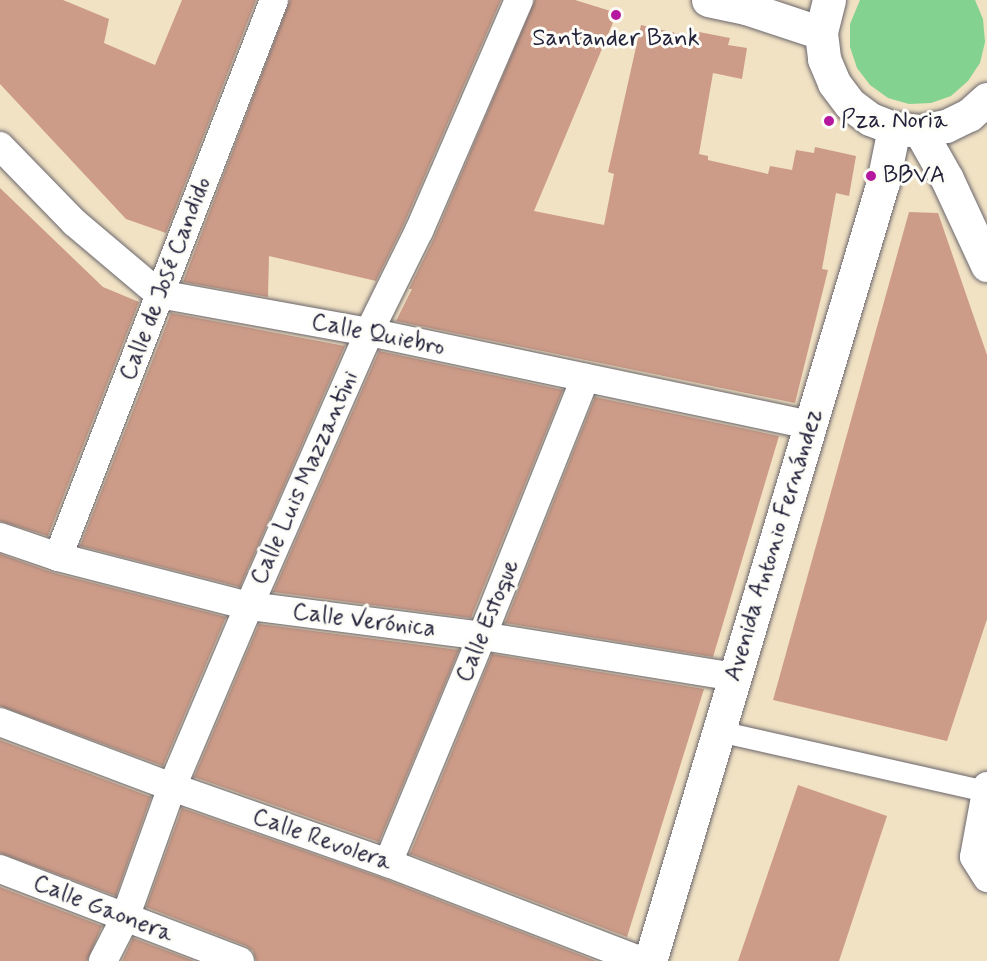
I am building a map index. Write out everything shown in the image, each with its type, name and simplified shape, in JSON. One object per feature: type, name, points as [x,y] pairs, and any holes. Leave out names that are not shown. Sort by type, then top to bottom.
[{"type":"street","name":"Calle de José Candido","points":[[58,557],[274,0]]},
{"type":"street","name":"Calle Luis Mazzantini","points":[[103,961],[125,918],[172,787],[249,606],[369,332],[418,231],[519,0]]},
{"type":"street","points":[[708,0],[746,8],[821,33]]},
{"type":"street","points":[[829,0],[821,33],[824,59],[834,83],[849,104],[870,119],[907,130],[946,126],[969,115],[987,99]]},
{"type":"street","points":[[907,130],[947,179],[987,265]]},
{"type":"street","name":"Avenida Antonio Fernández","points":[[650,961],[809,425],[884,182],[907,130]]},
{"type":"street","name":"Calle Quiebro","points":[[0,146],[75,223],[159,294],[369,332],[809,425]]},
{"type":"street","name":"Calle Estoque","points":[[388,863],[585,378]]},
{"type":"street","name":"Calle Verónica","points":[[0,537],[58,557],[249,606],[482,636],[734,676]]},
{"type":"street","name":"Calle Revolera","points":[[0,722],[172,787],[388,863],[642,961]]},
{"type":"street","points":[[719,731],[986,788],[974,857],[987,878]]},
{"type":"street","name":"Calle Gaonera","points":[[0,868],[240,961]]},
{"type":"green space","points":[[860,0],[975,0],[983,19],[985,42],[980,63],[968,81],[951,96],[931,103],[909,104],[888,98],[870,85],[857,68],[850,47],[850,24]]},
{"type":"building","points":[[0,0],[63,0],[109,19],[104,43],[155,65],[182,0],[256,0],[166,233],[126,219],[0,84]]},
{"type":"building","points":[[290,0],[501,0],[404,224],[376,281],[269,256],[268,297],[183,282]]},
{"type":"building","points":[[535,0],[575,0],[617,13],[534,211],[604,225],[614,174],[608,172],[641,25],[697,38],[699,32],[730,38],[728,45],[747,48],[742,79],[713,73],[699,154],[708,156],[708,160],[768,174],[770,166],[792,170],[796,150],[814,153],[815,147],[856,156],[849,196],[836,193],[822,269],[828,270],[795,403],[396,321],[412,289],[409,289],[434,238]]},
{"type":"building","points":[[0,188],[103,287],[139,302],[48,536],[0,521]]},
{"type":"building","points":[[909,212],[938,213],[987,355],[987,619],[947,741],[773,700]]},
{"type":"building","points":[[171,313],[345,346],[240,587],[80,546]]},
{"type":"building","points":[[379,351],[563,390],[471,618],[273,592]]},
{"type":"building","points":[[595,397],[779,436],[713,657],[505,623]]},
{"type":"building","points":[[0,554],[54,573],[226,617],[163,766],[0,706]]},
{"type":"building","points":[[259,624],[459,650],[379,842],[194,777]]},
{"type":"building","points":[[492,654],[704,689],[627,937],[410,854]]},
{"type":"building","points":[[0,740],[151,797],[116,896],[0,853]]},
{"type":"building","points":[[798,785],[887,816],[839,961],[738,961]]},
{"type":"building","points":[[182,808],[382,878],[596,961],[256,961],[253,951],[246,946],[146,907]]},
{"type":"building","points":[[0,887],[102,926],[87,961],[0,961]]},
{"type":"building","points":[[133,938],[194,961],[122,961]]},
{"type":"place","name":"Santander Bank","points":[[616,15]]},
{"type":"place","name":"Pza. Noria","points":[[829,121]]},
{"type":"place","name":"BBVA","points":[[871,176]]}]
